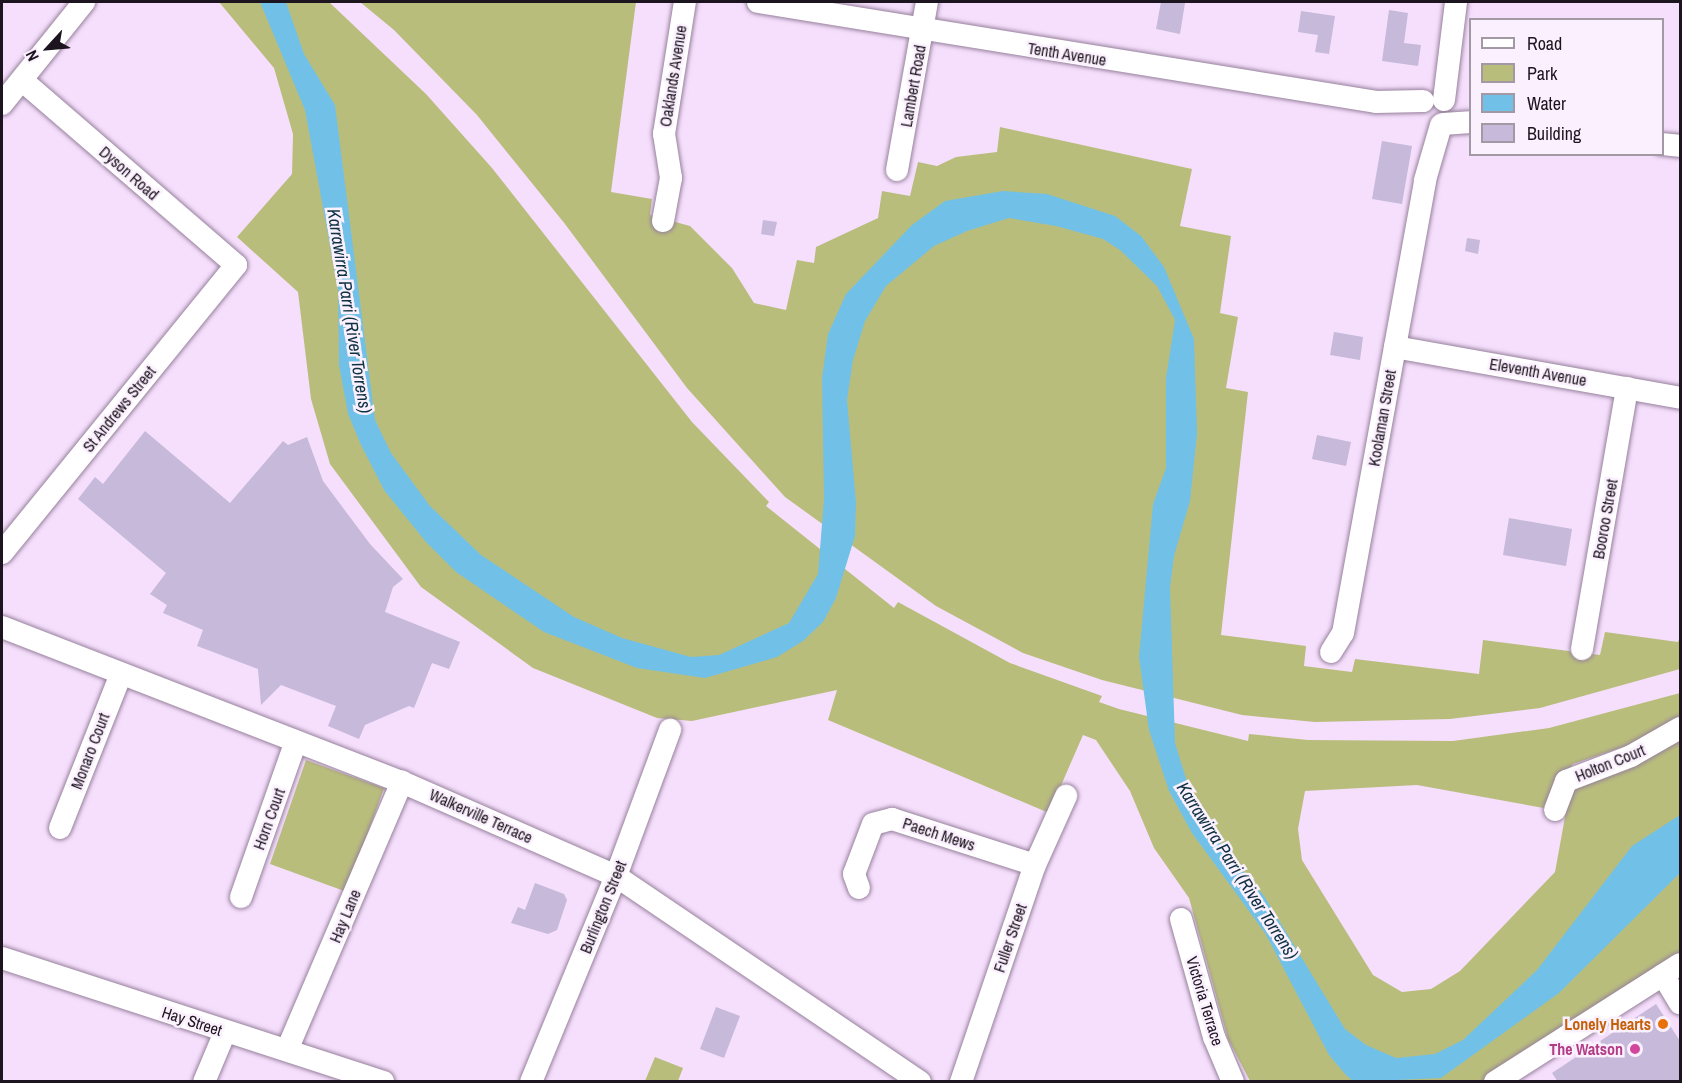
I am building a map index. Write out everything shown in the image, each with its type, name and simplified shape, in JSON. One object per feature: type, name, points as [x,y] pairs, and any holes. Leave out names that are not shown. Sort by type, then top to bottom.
[{"type":"street","points":[[9,90],[84,2]]},
{"type":"street","name":"Oaklands Avenue","points":[[663,221],[670,178],[664,134],[686,2]]},
{"type":"street","name":"Tenth Avenue","points":[[758,2],[922,31],[1439,112],[1469,122]]},
{"type":"street","name":"Lambert Road","points":[[897,170],[927,2]]},
{"type":"street","name":"Koolaman Street","points":[[1331,652],[1343,633],[1439,112],[1456,2]]},
{"type":"street","name":"Dyson Road","points":[[9,90],[236,265]]},
{"type":"street","points":[[1664,144],[1680,146]]},
{"type":"street","name":"St Andrews Street","points":[[2,553],[236,265]]},
{"type":"street","name":"Eleventh Avenue","points":[[1395,347],[1680,398]]},
{"type":"street","name":"Booroo Street","points":[[1582,649],[1626,388]]},
{"type":"street","name":"Walkerville Terrace","points":[[2,627],[402,782],[616,876],[920,1082]]},
{"type":"street","name":"Monaro Court","points":[[60,828],[121,674]]},
{"type":"street","name":"Holton Court","points":[[1555,810],[1566,781],[1631,756],[1680,728]]},
{"type":"street","name":"Burlington Street","points":[[531,1082],[616,876],[670,730]]},
{"type":"street","name":"Horn Court","points":[[241,897],[296,741]]},
{"type":"street","name":"Hay Lane","points":[[287,1050],[402,782]]},
{"type":"street","name":"Fuller Street","points":[[961,1082],[1035,865],[1066,796]]},
{"type":"street","name":"Paech Mews","points":[[859,888],[854,874],[873,824],[892,819],[1035,865]]},
{"type":"street","name":"Victoria Terrace","points":[[1181,920],[1214,1037],[1233,1082]]},
{"type":"street","name":"Hay Street","points":[[2,958],[383,1082]]},
{"type":"street","points":[[1495,1082],[1524,1074],[1672,970],[1680,1003]]},
{"type":"street","points":[[204,1082],[225,1032]]},
{"type":"green space","points":[[219,2],[329,2],[426,94],[492,168],[692,422],[769,502],[766,506],[894,608],[898,602],[1010,663],[1102,696],[1099,702],[1119,709],[1248,741],[1249,734],[1308,740],[1453,741],[1549,728],[1680,693],[1680,715],[1649,738],[1573,764],[1558,784],[1555,810],[1417,785],[1305,791],[1298,829],[1302,860],[1373,975],[1402,992],[1431,989],[1460,971],[1555,872],[1569,795],[1580,782],[1680,741],[1680,952],[1482,1081],[1250,1081],[1228,1039],[1189,898],[1154,848],[1130,791],[1096,740],[1083,735],[1049,813],[828,720],[837,690],[692,721],[657,718],[533,668],[421,587],[330,464],[311,399],[298,292],[237,237],[292,174],[293,134],[274,68]]},
{"type":"green space","points":[[360,2],[636,2],[611,192],[652,199],[650,215],[690,226],[732,268],[754,303],[786,310],[797,260],[814,263],[816,247],[878,218],[882,191],[910,196],[918,162],[937,166],[956,157],[997,152],[1000,127],[1192,169],[1180,226],[1231,236],[1220,313],[1238,317],[1226,388],[1248,392],[1221,635],[1306,646],[1304,666],[1352,672],[1355,659],[1479,674],[1483,640],[1600,655],[1605,632],[1678,642],[1680,636],[1680,669],[1540,708],[1450,719],[1315,722],[1242,715],[1102,680],[1023,653],[936,606],[785,497],[687,388],[565,224],[477,115],[394,30]]},
{"type":"green space","points":[[306,760],[384,788],[347,892],[270,864]]},
{"type":"green space","points":[[655,1057],[683,1068],[678,1081],[645,1081]]},
{"type":"water","name":"Karrawirra Parri (River Torrens)","points":[[260,2],[286,2],[304,54],[335,105],[375,420],[391,453],[430,506],[481,555],[574,617],[622,638],[691,657],[719,655],[789,623],[818,574],[824,499],[822,378],[828,334],[846,294],[912,225],[945,201],[1003,191],[1047,194],[1115,216],[1141,236],[1164,267],[1194,339],[1197,434],[1190,501],[1174,556],[1170,588],[1175,743],[1192,798],[1215,837],[1264,896],[1345,1029],[1366,1045],[1396,1058],[1435,1054],[1463,1040],[1537,970],[1632,846],[1680,815],[1680,873],[1559,993],[1441,1078],[1354,1082],[1346,1075],[1329,1055],[1265,933],[1192,833],[1169,791],[1149,730],[1139,657],[1153,504],[1166,468],[1166,378],[1175,320],[1157,286],[1120,250],[1103,239],[1056,226],[1009,218],[967,231],[934,246],[886,286],[865,321],[853,360],[847,400],[856,503],[855,536],[836,598],[823,622],[803,641],[777,657],[705,678],[637,668],[544,632],[456,572],[426,542],[384,490],[361,445],[348,414],[339,365],[338,289],[305,110]]},
{"type":"building","points":[[1161,2],[1185,3],[1180,34],[1156,29]]},
{"type":"building","points":[[1389,10],[1408,13],[1404,43],[1421,45],[1418,66],[1382,61]]},
{"type":"building","points":[[1301,11],[1335,16],[1329,54],[1315,52],[1318,35],[1298,32]]},
{"type":"building","points":[[1382,141],[1412,146],[1402,204],[1372,199]]},
{"type":"building","points":[[763,220],[777,222],[774,236],[761,234]]},
{"type":"building","points":[[1467,238],[1480,240],[1478,254],[1465,251]]},
{"type":"building","points":[[1334,332],[1363,337],[1360,360],[1330,355]]},
{"type":"building","points":[[145,431],[230,503],[283,441],[288,445],[307,437],[323,481],[370,544],[403,579],[393,587],[385,612],[460,642],[449,669],[432,663],[414,708],[409,706],[365,725],[359,739],[328,726],[336,706],[281,685],[261,705],[258,669],[197,646],[203,630],[163,613],[167,605],[150,594],[166,573],[78,499],[95,477],[103,484]]},
{"type":"building","points":[[1317,435],[1351,442],[1346,466],[1312,459]]},
{"type":"building","points":[[1509,518],[1572,529],[1566,566],[1503,555]]},
{"type":"building","points":[[535,883],[564,894],[567,900],[557,930],[548,934],[511,923],[518,907],[525,910]]},
{"type":"building","name":"The Watson","points":[[1656,1004],[1680,1041],[1680,1082],[1558,1082],[1552,1073]]},
{"type":"building","points":[[716,1007],[740,1016],[724,1058],[700,1049]]},
{"type":"place","name":"Lonely Hearts","points":[[1663,1024]]},
{"type":"place","name":"The Watson","points":[[1635,1049]]}]
